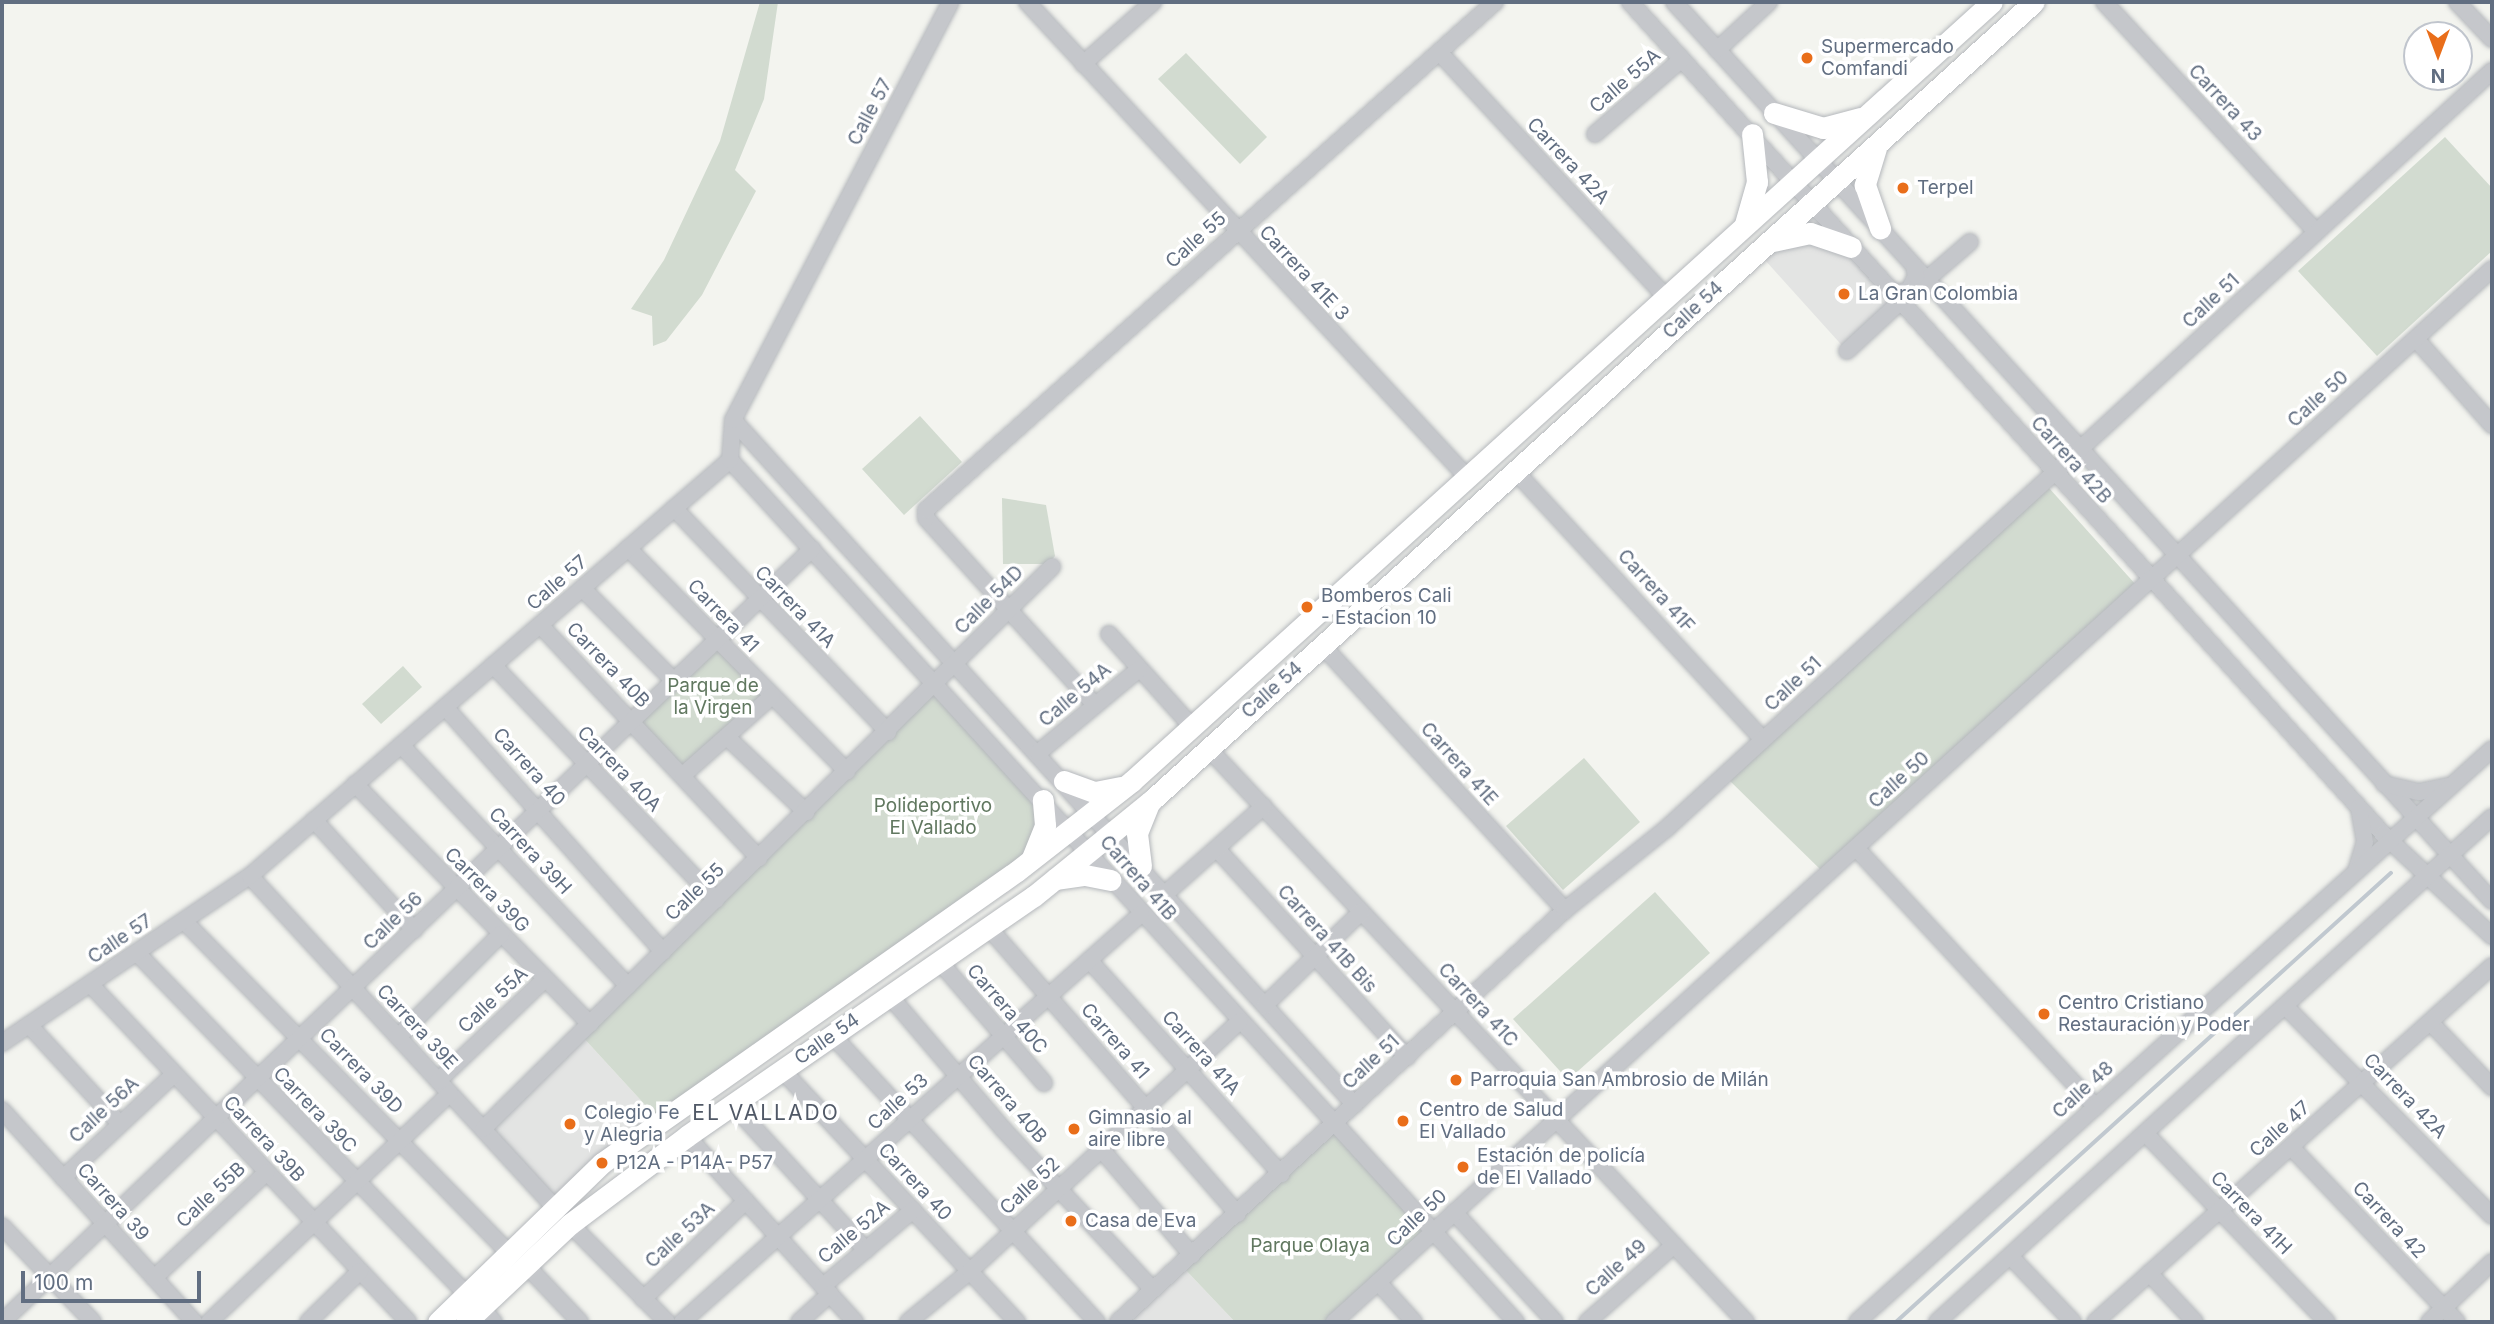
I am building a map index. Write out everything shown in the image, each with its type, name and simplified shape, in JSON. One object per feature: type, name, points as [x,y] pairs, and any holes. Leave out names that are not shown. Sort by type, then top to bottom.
[{"type":"main road","name":"Calle 54","points":[[438,1322],[477,1312],[553,1206],[658,1119],[1024,866],[1194,729],[1992,2]]},
{"type":"main road","name":"Calle 54","points":[[516,1258],[570,1224],[687,1136],[1034,896],[1152,800],[2034,2]]},
{"type":"main road","points":[[1774,113],[1822,128],[1855,121],[1882,103]]},
{"type":"main road","points":[[1742,229],[1757,182],[1752,134]]},
{"type":"main road","points":[[1880,228],[1868,203],[1866,178],[1870,159],[1883,138]]},
{"type":"main road","points":[[1756,251],[1781,237],[1810,233],[1851,247]]},
{"type":"main road","points":[[1064,781],[1095,792],[1132,781]]},
{"type":"main road","points":[[1034,896],[1034,878],[1024,866],[1045,825],[1043,800]]},
{"type":"main road","points":[[1141,866],[1137,833],[1152,800]]},
{"type":"main road","points":[[1055,879],[1085,876],[1111,880]]},
{"type":"street","name":"Calle 57","points":[[2,1044],[250,876],[730,460],[733,420],[951,2]]},
{"type":"street","name":"Carrera 41E 3","points":[[1027,2],[1237,233],[1468,478]]},
{"type":"street","points":[[1083,64],[1153,2]]},
{"type":"street","name":"Calle 55","points":[[1007,611],[926,518],[926,510],[1495,2]]},
{"type":"street","name":"Carrera 42B","points":[[1630,2],[1752,134],[2053,474],[2358,806],[2391,841],[2492,936]]},
{"type":"street","name":"Carrera 42B","points":[[1674,2],[2078,451],[2492,901]]},
{"type":"street","points":[[1717,50],[1769,2]]},
{"type":"street","name":"Carrera 43","points":[[2104,2],[2316,232]]},
{"type":"street","points":[[2457,2],[2492,39]]},
{"type":"street","name":"Carrera 42A","points":[[1439,52],[1667,298]]},
{"type":"street","name":"Calle 55A","points":[[1595,134],[1682,59]]},
{"type":"street","name":"Calle 51","points":[[1118,1322],[1565,910],[1667,828],[2492,71]]},
{"type":"street","points":[[1926,280],[1970,242]]},
{"type":"street","points":[[1884,286],[1893,292],[1909,290],[1916,276],[1914,266]]},
{"type":"street","name":"Calle 50","points":[[1337,1321],[2492,269]]},
{"type":"street","points":[[1847,351],[1900,302]]},
{"type":"street","points":[[2416,339],[2492,425]]},
{"type":"street","name":"Carrera 41B","points":[[733,420],[1356,1105]]},
{"type":"street","name":"Carrera 41B","points":[[730,460],[1043,800],[1141,914],[1516,1322]]},
{"type":"street","name":"Carrera 41F","points":[[1516,472],[1763,740]]},
{"type":"street","name":"Carrera 41A","points":[[674,509],[758,601],[888,732]]},
{"type":"street","name":"Carrera 41","points":[[628,548],[847,772]]},
{"type":"street","name":"Calle 56","points":[[2,1322],[812,549]]},
{"type":"street","name":"Calle 54D","points":[[936,684],[1052,567]]},
{"type":"street","points":[[582,588],[674,681]]},
{"type":"street","points":[[1007,611],[1095,705]]},
{"type":"street","name":"Carrera 40B","points":[[540,625],[759,858]]},
{"type":"street","points":[[1109,634],[1194,729]]},
{"type":"street","name":"Carrera 41E","points":[[1322,646],[1565,910]]},
{"type":"street","name":"Carrera 40A","points":[[493,666],[716,900]]},
{"type":"street","name":"Calle 54A","points":[[1038,753],[1139,669]]},
{"type":"street","name":"Calle 55","points":[[483,1129],[936,684]]},
{"type":"street","points":[[683,775],[728,738],[772,696]]},
{"type":"street","name":"Carrera 40","points":[[445,707],[540,809],[663,953]]},
{"type":"street","points":[[728,738],[806,813]]},
{"type":"street","name":"Carrera 39H","points":[[401,745],[628,986]]},
{"type":"street","name":"Carrera 41C","points":[[1208,748],[1746,1322]]},
{"type":"street","name":"Calle 48","points":[[1857,1322],[2492,748]]},
{"type":"street","points":[[2383,783],[2419,793],[2456,782]]},
{"type":"street","name":"Carrera 39G","points":[[355,784],[590,1024]]},
{"type":"street","points":[[1166,894],[1265,806]]},
{"type":"street","points":[[2352,877],[2365,842],[2358,806]]},
{"type":"street","points":[[1937,1322],[2492,817]]},
{"type":"street","points":[[314,820],[414,930]]},
{"type":"street","points":[[1856,848],[2096,1107]]},
{"type":"street","name":"Carrera 41B Bis","points":[[1217,849],[1407,1057]]},
{"type":"street","name":"Carrera 39E","points":[[250,876],[553,1206]]},
{"type":"street","points":[[1265,1005],[1361,912]]},
{"type":"street","name":"Calle 53","points":[[682,1322],[1141,914]]},
{"type":"street","name":"Carrera 39D","points":[[184,921],[580,1322]]},
{"type":"street","name":"Carrera 41","points":[[989,928],[1238,1214]]},
{"type":"street","points":[[398,1037],[501,934]]},
{"type":"street","name":"Carrera 39C","points":[[136,953],[477,1312]]},
{"type":"street","name":"Carrera 41A","points":[[1089,960],[1281,1174]]},
{"type":"street","name":"Carrera 40C","points":[[939,961],[1044,1083]]},
{"type":"street","name":"Calle 47","points":[[2095,1322],[2492,966]]},
{"type":"street","name":"Calle 55A","points":[[438,1081],[545,979]]},
{"type":"street","name":"Carrera 39B","points":[[90,984],[408,1322]]},
{"type":"street","name":"Carrera 40B","points":[[889,995],[1058,1189],[1153,1290]]},
{"type":"street","name":"Carrera 42A","points":[[2286,1007],[2363,1082],[2492,1216]]},
{"type":"street","name":"Calle 52","points":[[908,1322],[970,1271],[1240,1021]]},
{"type":"street","points":[[2430,1022],[2492,1087]]},
{"type":"street","points":[[29,1025],[120,1124]]},
{"type":"street","points":[[832,1035],[908,1121],[1014,1230],[1097,1322]]},
{"type":"street","name":"Carrera 40","points":[[782,1070],[1017,1322]]},
{"type":"street","name":"Calle 56A","points":[[63,1178],[174,1074]]},
{"type":"street","points":[[209,1322],[450,1093]]},
{"type":"street","points":[[733,1105],[866,1250]]},
{"type":"street","name":"Carrera 39","points":[[2,1110],[194,1322]]},
{"type":"street","name":"Carrera 41H","points":[[2146,1134],[2327,1322]]},
{"type":"street","points":[[687,1136],[855,1322]]},
{"type":"street","name":"Carrera 42","points":[[2291,1147],[2456,1322]]},
{"type":"street","points":[[1101,1149],[1192,1255]]},
{"type":"street","name":"Calle 55B","points":[[154,1278],[267,1172]]},
{"type":"street","name":"Calle 53A","points":[[643,1298],[746,1201]]},
{"type":"street","name":"Calle 52A","points":[[799,1322],[866,1250],[912,1210]]},
{"type":"street","points":[[1454,1212],[1555,1322]]},
{"type":"street","points":[[570,1224],[667,1322]]},
{"type":"street","points":[[2,1226],[93,1322]]},
{"type":"street","name":"Calle 49","points":[[1587,1322],[1674,1245]]},
{"type":"street","points":[[2010,1256],[2073,1322]]},
{"type":"street","points":[[2429,1322],[2492,1262]]},
{"type":"street","points":[[308,1322],[360,1271]]},
{"type":"street","points":[[2150,1273],[2195,1322]]},
{"type":"street","points":[[1378,1282],[1414,1322]]},
{"type":"street","points":[[922,1309],[934,1322]]},
{"type":"shaded area","name":"La Gran Colombia","points":[[1838,240],[1900,302],[1847,351],[1765,260],[1768,243]]},
{"type":"shaded area","name":"Colegio Fe y Alegria","points":[[580,1034],[658,1119],[553,1206],[483,1129]]},
{"type":"shaded area","points":[[1181,1265],[1235,1322],[1118,1322]]},
{"type":"green space","points":[[760,2],[778,2],[764,99],[735,170],[756,191],[702,295],[666,341],[653,346],[652,316],[631,309],[664,260],[720,141]]},
{"type":"green space","points":[[1186,53],[1267,137],[1240,164],[1158,79]]},
{"type":"green space","points":[[2445,137],[2492,188],[2492,251],[2377,356],[2298,271]]},
{"type":"green space","points":[[920,416],[962,462],[904,515],[862,469]]},
{"type":"green space","points":[[2049,488],[2137,586],[1823,872],[1729,780]]},
{"type":"green space","points":[[1002,498],[1046,505],[1055,556],[1048,564],[1003,564]]},
{"type":"green space","name":"Parque de la Virgen","points":[[717,640],[772,696],[683,775],[633,721]]},
{"type":"green space","points":[[403,666],[422,687],[381,724],[362,704]]},
{"type":"green space","name":"Polideportivo El Vallado","points":[[936,684],[1043,800],[1037,849],[658,1119],[580,1034]]},
{"type":"green space","points":[[1584,758],[1640,822],[1563,890],[1506,826]]},
{"type":"green space","points":[[1655,892],[1710,953],[1568,1080],[1513,1019]]},
{"type":"green space","name":"Parque Olaya","points":[[1335,1124],[1434,1231],[1334,1322],[1235,1322],[1181,1265]]},
{"type":"waterway","points":[[1896,1322],[2391,873]]},
{"type":"place","name":"Supermercado Comfandi","points":[[1807,58]]},
{"type":"place","name":"Terpel","points":[[1903,188]]},
{"type":"place","name":"La Gran Colombia","points":[[1844,294]]},
{"type":"place","name":"Bomberos Cali - Estacion 10","points":[[1307,607]]},
{"type":"place","name":"Centro Cristiano Restauración y Poder","points":[[2044,1014]]},
{"type":"place","name":"Parroquia San Ambrosio de Milán","points":[[1456,1080]]},
{"type":"place","name":"Centro de Salud El Vallado","points":[[1403,1121]]},
{"type":"place","name":"Colegio Fe y Alegria","points":[[570,1124]]},
{"type":"place","name":"Gimnasio al aire libre","points":[[1074,1129]]},
{"type":"place","name":"P12A - P14A- P57","points":[[602,1163]]},
{"type":"place","name":"Estación de policía de El Vallado","points":[[1463,1167]]},
{"type":"place","name":"Casa de Eva","points":[[1071,1221]]},
{"type":"district","name":"EL VALLADO","points":[[766,1113]]}]
